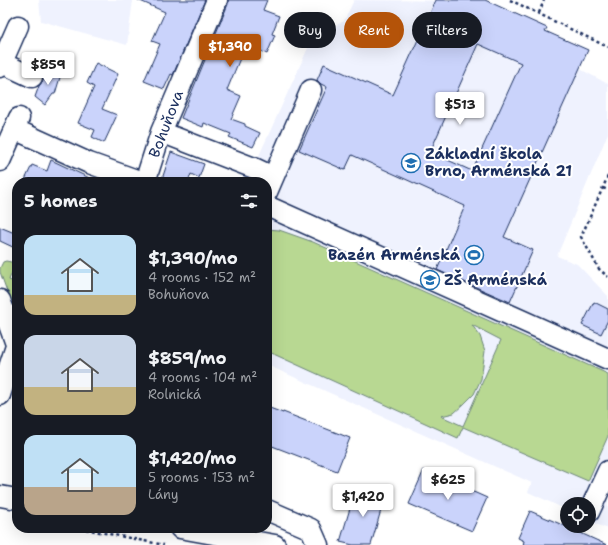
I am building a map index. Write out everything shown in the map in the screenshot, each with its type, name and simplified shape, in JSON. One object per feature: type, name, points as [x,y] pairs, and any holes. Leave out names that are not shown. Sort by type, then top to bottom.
[{"type":"street","name":"Bohuňova","points":[[145,177],[161,132],[217,0]]},
{"type":"street","points":[[18,26],[1,65],[32,76]]},
{"type":"street","points":[[272,180],[312,90]]},
{"type":"street","points":[[0,161],[16,123],[89,163],[129,177]]},
{"type":"street","points":[[161,132],[254,168],[262,177]]},
{"type":"street","points":[[272,208],[608,359]]},
{"type":"street","points":[[0,300],[12,332]]},
{"type":"street","points":[[0,395],[12,356]]},
{"type":"street","points":[[596,497],[608,471]]},
{"type":"street","points":[[0,496],[12,498]]},
{"type":"street","points":[[272,512],[311,530],[318,545]]},
{"type":"street","points":[[208,533],[275,545]]},
{"type":"path","points":[[510,0],[608,47]]},
{"type":"path","points":[[539,13],[544,0]]},
{"type":"path","points":[[608,176],[581,237],[599,269],[608,277]]},
{"type":"path","points":[[603,188],[608,190]]},
{"type":"path","points":[[105,533],[164,545]]},
{"type":"shaded area","points":[[39,0],[133,0],[127,45],[41,21]]},
{"type":"shaded area","name":"ZŠ Arménská","points":[[354,0],[486,1],[547,28],[545,31],[588,50],[580,69],[608,84],[608,133],[557,256],[577,264],[608,296],[608,529],[596,524],[596,497],[560,497],[560,507],[528,492],[532,483],[272,367],[272,177],[249,177],[308,48],[336,48],[336,25],[344,21],[344,48],[404,48],[404,12],[348,12]]},
{"type":"green space","points":[[272,229],[279,230],[313,242],[608,374],[608,436],[588,481],[463,427],[458,438],[272,353]],"holes":[[[472,325],[501,340],[463,426],[441,416],[454,413],[464,404],[474,394],[481,379],[485,351],[480,336]]]},
{"type":"green space","points":[[3,262],[12,262],[12,273],[9,280],[12,281],[12,305],[0,272]]},
{"type":"building","points":[[138,0],[205,0],[173,75],[171,74],[164,89],[144,81],[160,44],[152,41],[165,12]]},
{"type":"building","points":[[228,0],[267,0],[263,10],[279,16],[272,34],[275,35],[267,54],[250,46],[247,52],[243,51],[227,90],[241,96],[231,119],[245,124],[245,126],[260,133],[253,147],[229,137],[231,134],[204,123],[203,127],[181,118],[228,4]]},
{"type":"building","name":"Základní škola Brno, Arménská 21","points":[[436,0],[485,0],[547,28],[545,31],[588,50],[504,237],[533,250],[510,302],[437,270],[465,206],[352,155],[345,170],[299,150],[327,87],[317,80],[324,64],[393,95],[414,48],[476,48],[430,152],[472,171],[521,63],[482,46],[482,12],[431,12]]},
{"type":"building","points":[[96,63],[118,74],[102,109],[117,115],[104,143],[92,137],[95,130],[78,123],[94,87],[87,83]]},
{"type":"building","points":[[45,69],[61,74],[55,94],[53,94],[45,105],[35,97],[39,86],[43,81]]},
{"type":"building","points":[[171,152],[204,164],[199,177],[191,174],[190,177],[163,177]]},
{"type":"building","points":[[51,160],[87,177],[26,177],[32,165],[47,171]]},
{"type":"building","points":[[0,227],[12,232],[12,247],[0,241]]},
{"type":"building","points":[[594,302],[608,309],[608,320],[601,334],[582,325]]},
{"type":"building","points":[[272,409],[350,438],[337,471],[272,446]]},
{"type":"building","points":[[424,470],[487,498],[472,531],[409,504]]},
{"type":"building","points":[[356,488],[385,496],[371,545],[353,545],[340,542]]},
{"type":"building","points":[[530,511],[560,524],[560,533],[580,533],[607,545],[523,545],[524,541],[518,538]]},
{"type":"place","name":"Základní škola Brno, Arménská 21","points":[[411,163]]},
{"type":"place","name":"Bazén Arménská","points":[[474,255]]},
{"type":"place","name":"ZŠ Arménská","points":[[430,280]]}]
